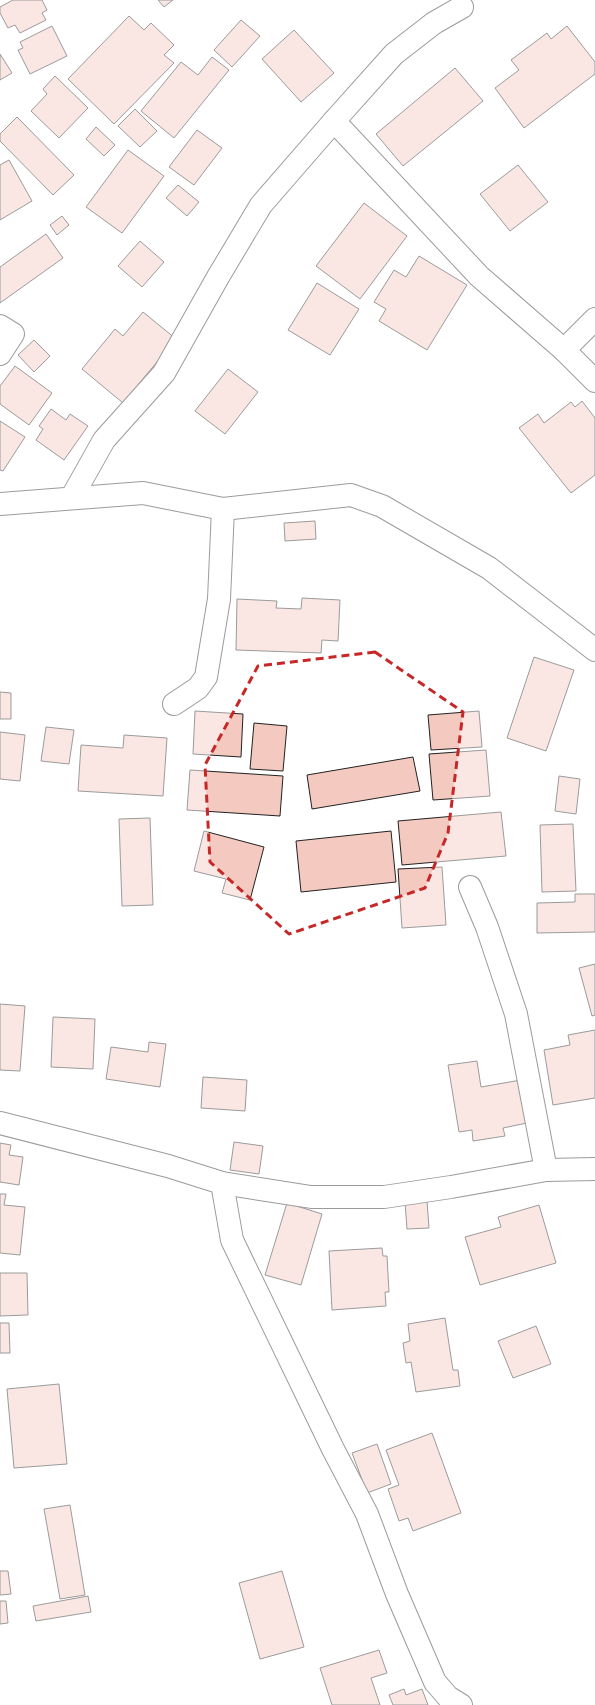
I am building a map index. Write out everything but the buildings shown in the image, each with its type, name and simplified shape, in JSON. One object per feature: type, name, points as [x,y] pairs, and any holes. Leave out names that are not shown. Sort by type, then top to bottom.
[{"type":"street","points":[[72,498],[104,440],[164,373],[218,277],[261,205],[394,54],[434,23],[462,7]]},
{"type":"street","points":[[334,121],[479,276],[564,350],[595,381]]},
{"type":"street","points":[[564,350],[595,319]]},
{"type":"street","points":[[0,326],[13,334],[0,354]]},
{"type":"street","points":[[0,504],[143,493],[223,509],[350,495],[382,506],[489,568],[595,650]]},
{"type":"street","points":[[174,704],[198,688],[206,677],[219,599],[223,509]]},
{"type":"street","points":[[470,887],[487,927],[516,1014],[546,1170]]},
{"type":"street","points":[[0,1123],[168,1166],[222,1183],[311,1197],[384,1197],[546,1170],[595,1169]]},
{"type":"street","points":[[222,1183],[232,1240],[330,1442],[367,1514],[397,1594],[435,1682],[448,1697],[461,1705]]},
{"type":"highlighted area","points":[[375,652],[463,712],[448,833],[425,888],[289,934],[210,862],[205,765],[258,666]]}]
